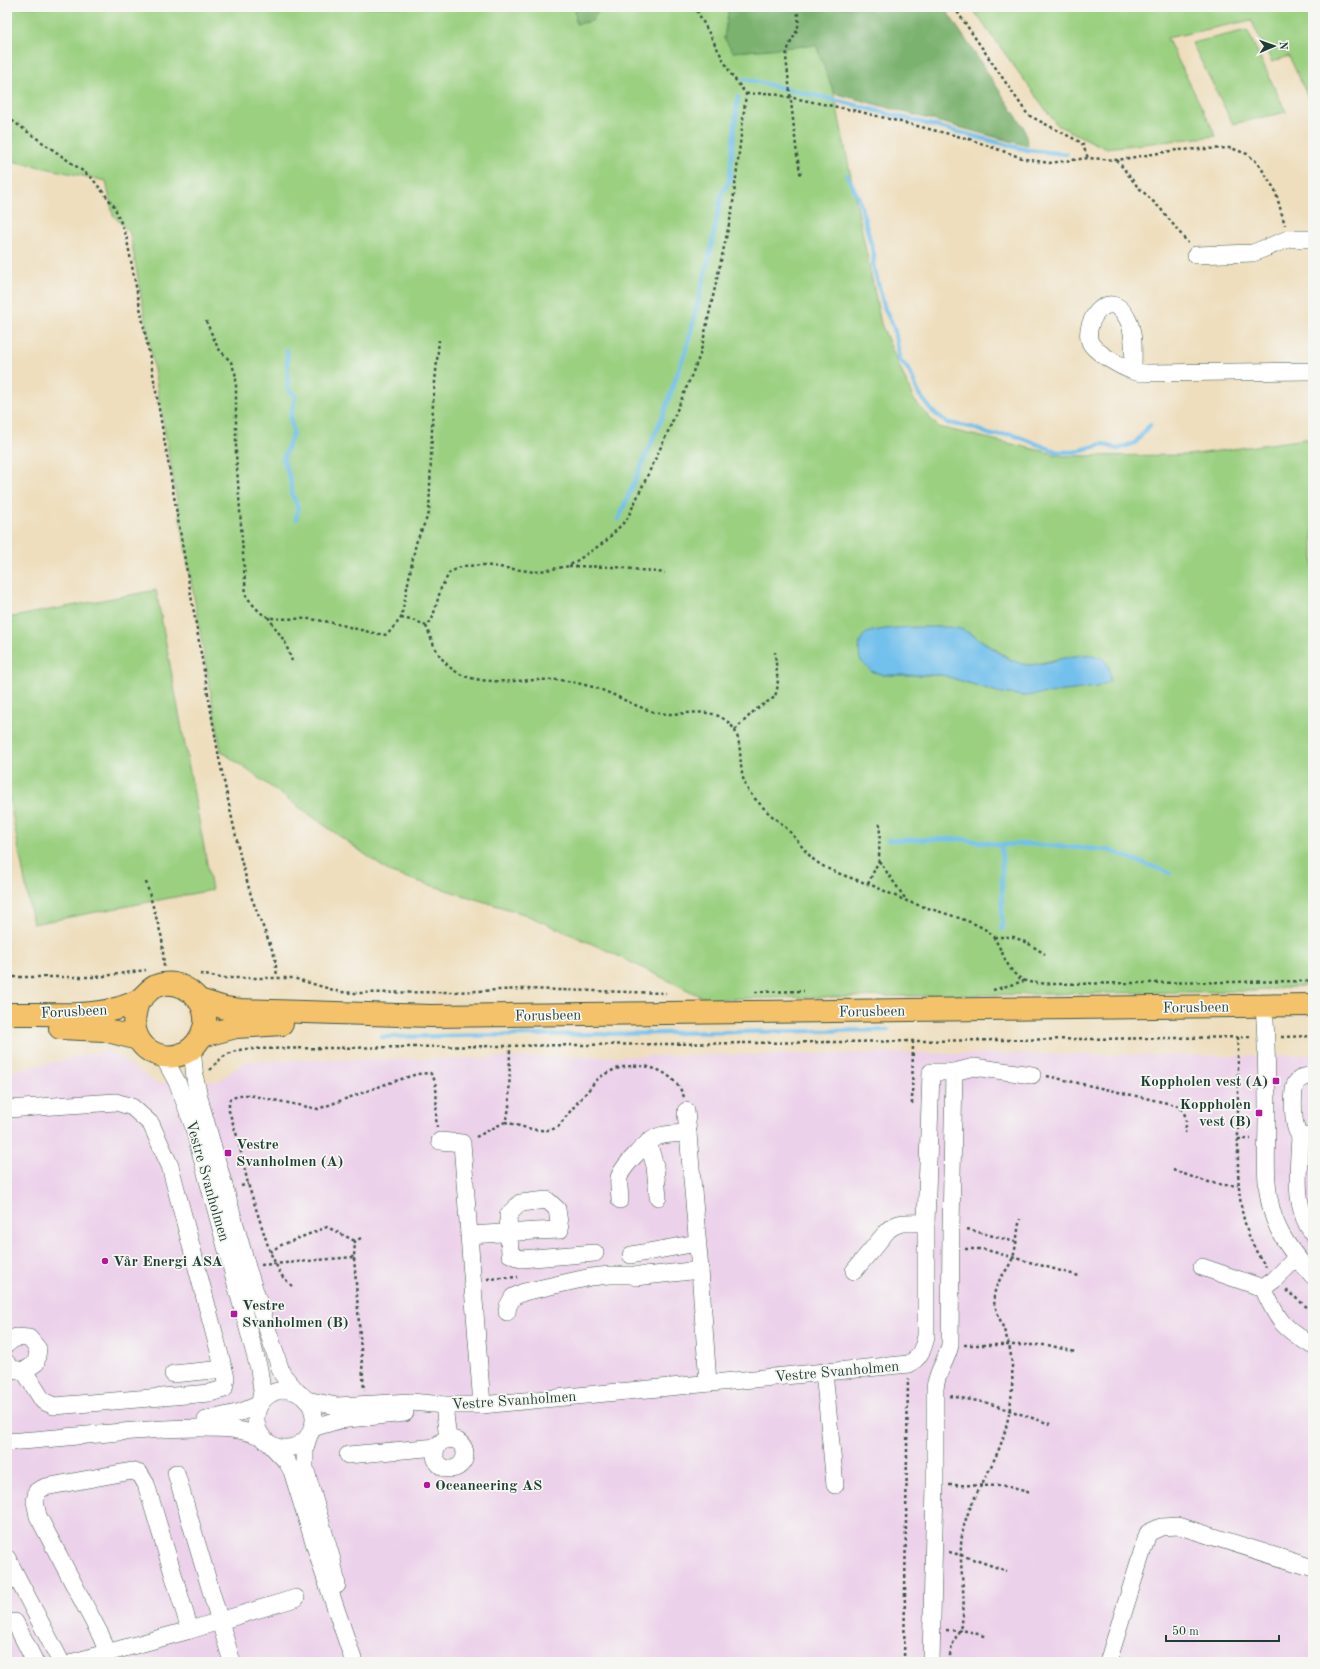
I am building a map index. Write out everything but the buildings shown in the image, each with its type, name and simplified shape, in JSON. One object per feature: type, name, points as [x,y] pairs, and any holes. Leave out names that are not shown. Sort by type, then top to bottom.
[{"type":"main road","points":[[165,984],[181,986],[191,991],[199,1000],[204,1011],[205,1024],[197,1042],[184,1054],[163,1056],[153,1053],[144,1047],[138,1039],[133,1026],[134,1012],[139,1000],[147,991],[165,984]]},
{"type":"main road","name":"Forusbeen","points":[[7,1014],[93,1013],[113,1009],[139,1000]]},
{"type":"main road","name":"Forusbeen","points":[[199,1000],[225,1008],[240,1010],[431,1016]]},
{"type":"main road","name":"Forusbeen","points":[[197,1042],[236,1027],[431,1016],[1313,1005]]},
{"type":"main road","name":"Forusbeen","points":[[7,1024],[104,1030],[138,1039]]},
{"type":"street","points":[[1196,255],[1253,253],[1288,239],[1313,239]]},
{"type":"street","points":[[1133,371],[1148,373],[1313,371]]},
{"type":"street","points":[[1264,1006],[1267,1117],[1266,1175],[1269,1197],[1274,1218],[1282,1235],[1296,1258],[1313,1276]]},
{"type":"street","name":"Vestre Svanholmen","points":[[197,1042],[195,1078],[201,1105],[261,1311],[282,1374],[303,1397],[337,1406],[411,1402],[444,1405],[482,1405],[909,1364],[914,1362],[924,1347],[926,1336],[926,1223],[931,1072],[954,1072]]},
{"type":"street","name":"Vestre Svanholmen","points":[[163,1056],[178,1084],[195,1132],[259,1369],[262,1391],[260,1404]]},
{"type":"street","points":[[931,1662],[936,1381],[941,1367],[949,1353],[950,1345],[950,1248],[954,1072],[974,1068],[1032,1075]]},
{"type":"street","points":[[1313,1075],[1301,1078],[1297,1081],[1295,1086],[1294,1117],[1295,1128],[1307,1136],[1299,1194],[1301,1212],[1307,1226],[1313,1234]]},
{"type":"street","points":[[7,1109],[116,1102],[132,1107],[152,1124],[170,1166],[226,1378],[224,1389],[210,1393],[54,1406],[43,1401],[24,1371]]},
{"type":"street","points":[[686,1111],[708,1383]]},
{"type":"street","points":[[1267,1117],[1294,1117]]},
{"type":"street","points":[[620,1200],[619,1184],[622,1171],[648,1142],[656,1137],[664,1135],[688,1133]]},
{"type":"street","points":[[440,1141],[462,1143],[482,1405]]},
{"type":"street","points":[[648,1142],[655,1166],[658,1197]]},
{"type":"street","points":[[854,1272],[888,1230],[894,1225],[900,1222],[926,1223]]},
{"type":"street","points":[[470,1234],[509,1232],[510,1254],[521,1259],[595,1253]]},
{"type":"street","points":[[631,1255],[697,1243]]},
{"type":"street","points":[[1263,1288],[1274,1280],[1296,1258]]},
{"type":"street","points":[[1202,1267],[1263,1288],[1275,1314],[1286,1328],[1313,1346]]},
{"type":"street","points":[[507,1312],[510,1300],[518,1294],[571,1282],[590,1285],[611,1283],[647,1275],[700,1270]]},
{"type":"street","points":[[7,1344],[16,1336],[29,1338],[38,1349],[36,1363],[24,1371],[12,1369],[7,1363]]},
{"type":"street","points":[[919,1356],[941,1367]]},
{"type":"street","points":[[173,1374],[224,1369]]},
{"type":"street","points":[[824,1372],[835,1485]]},
{"type":"street","points":[[348,1640],[321,1565],[292,1472],[287,1462],[265,1440],[258,1429],[256,1420],[260,1404],[266,1397],[274,1392],[282,1390],[291,1391],[303,1397],[312,1413],[306,1448],[305,1468],[332,1560],[348,1640],[354,1662]]},
{"type":"street","points":[[169,1428],[227,1416],[242,1412],[260,1404]]},
{"type":"street","points":[[348,1455],[442,1443],[444,1405]]},
{"type":"street","name":"Vestre Svanholmen","points":[[310,1431],[339,1420],[412,1412],[444,1405]]},
{"type":"street","points":[[7,1442],[169,1428],[229,1428],[251,1432],[277,1447],[286,1448],[295,1446],[303,1441],[310,1431]]},
{"type":"street","points":[[108,1654],[38,1516],[34,1501],[37,1491],[45,1486],[132,1471],[140,1474],[146,1484],[190,1630]]},
{"type":"street","points":[[176,1473],[232,1662]]},
{"type":"street","points":[[1108,1662],[1148,1533],[1161,1527],[1179,1526],[1313,1568]]},
{"type":"street","points":[[7,1558],[61,1662]]},
{"type":"street","points":[[74,1662],[108,1654],[296,1598]]},
{"type":"street","points":[[35,1662],[11,1624],[36,1614]]},
{"type":"path","points":[[569,566],[606,541],[627,519],[667,434],[700,355],[732,211],[746,94],[731,74],[695,7]]},
{"type":"path","points":[[796,7],[799,17],[799,27],[796,36],[788,46],[786,57],[797,155],[801,176]]},
{"type":"path","points":[[954,7],[1028,115],[1082,143],[1088,158]]},
{"type":"path","points":[[746,94],[770,92],[857,111],[969,140],[1025,159],[1049,163],[1088,158],[1117,160],[1177,150],[1231,148],[1247,154],[1258,163],[1275,190],[1288,239]]},
{"type":"path","points":[[7,117],[91,177],[114,206],[126,235],[153,374],[219,758],[241,860],[252,899],[275,957],[278,977],[293,978],[334,990],[353,993],[408,994],[524,989],[667,993]]},
{"type":"path","points":[[1117,160],[1137,186],[1160,208],[1196,255]]},
{"type":"path","points":[[206,321],[218,348],[231,362],[236,376],[236,454],[246,596],[254,607],[268,617],[285,642],[292,661]]},
{"type":"path","points":[[268,617],[309,619],[344,625],[369,633],[387,635],[401,618],[416,543],[429,513],[433,403],[439,340]]},
{"type":"path","points":[[426,626],[432,620],[441,588],[450,572],[463,566],[484,565],[535,572],[569,566],[616,567],[666,573]]},
{"type":"path","points":[[401,618],[416,621],[426,626],[435,648],[445,663],[461,675],[471,679],[490,681],[530,679],[570,681],[599,689],[641,708],[660,714],[707,713],[722,717],[731,724],[738,735],[745,786],[763,808],[787,829],[814,860],[840,875],[868,884],[907,901],[977,925],[994,937],[1009,966],[1014,973],[1024,981]]},
{"type":"path","points":[[734,730],[755,710],[775,697],[778,685],[775,652]]},
{"type":"path","points":[[868,884],[879,860],[880,821]]},
{"type":"path","points":[[879,860],[907,901]]},
{"type":"path","points":[[146,882],[162,938],[165,984]]},
{"type":"path","points":[[994,937],[1014,937],[1045,954]]},
{"type":"path","points":[[987,990],[1024,981],[1054,984],[1313,981]]},
{"type":"path","points":[[748,992],[808,991]]},
{"type":"path","points":[[206,1075],[225,1054],[246,1049],[1313,1036]]},
{"type":"path","points":[[505,1122],[509,1109],[510,1046]]},
{"type":"path","points":[[462,1143],[505,1122],[543,1131],[551,1131],[558,1126],[597,1080],[612,1070],[625,1066],[655,1068],[670,1077],[678,1085],[684,1096],[686,1111]]},
{"type":"path","points":[[292,1286],[286,1281],[275,1264],[270,1252],[248,1184],[229,1103],[230,1099],[241,1095],[278,1100],[318,1109],[386,1084],[417,1074],[430,1072],[435,1080],[436,1119],[440,1141]]},
{"type":"path","points":[[1032,1075],[1043,1075],[1176,1105],[1184,1112],[1186,1118],[1185,1134]]},
{"type":"path","points":[[1173,1170],[1212,1183],[1230,1186],[1238,1185]]},
{"type":"path","points":[[241,1186],[248,1184]]},
{"type":"path","points":[[949,1662],[954,1641],[960,1631],[964,1604],[961,1555],[964,1527],[980,1486],[995,1459],[1009,1410],[1012,1381],[1009,1345],[993,1296],[996,1286],[1013,1257],[1020,1219]]},
{"type":"path","points":[[270,1252],[279,1246],[326,1227],[355,1241],[362,1238]]},
{"type":"path","points":[[951,1227],[971,1229],[1015,1242]]},
{"type":"path","points":[[355,1241],[354,1257],[365,1397]]},
{"type":"path","points":[[950,1248],[983,1249],[1079,1276]]},
{"type":"path","points":[[257,1265],[354,1257]]},
{"type":"path","points":[[950,1345],[1048,1345],[1075,1352]]},
{"type":"path","points":[[904,1662],[909,1375]]},
{"type":"path","points":[[936,1396],[971,1399],[1052,1425]]},
{"type":"path","points":[[935,1484],[1013,1487],[1031,1492]]},
{"type":"path","points":[[933,1552],[951,1552],[1007,1571]]},
{"type":"path","points":[[932,1630],[968,1631],[987,1637]]},
{"type":"shaded area","points":[[109,1050],[156,1083],[219,1081],[246,1061],[885,1053],[1244,1056],[1313,1055],[1313,1662],[7,1662],[7,1072]]},
{"type":"green space","points":[[7,7],[575,7],[577,24],[591,21],[601,7],[729,7],[724,38],[733,52],[817,45],[834,93],[881,324],[914,400],[938,427],[1064,456],[1189,455],[1313,438],[1313,985],[1255,991],[706,999],[606,950],[524,914],[391,873],[221,751],[130,233],[113,215],[106,181],[7,160]],"holes":[[[970,633],[1018,664],[1032,665],[1066,657],[1025,696],[1002,693],[942,675],[884,675],[871,671],[860,660]]]},
{"type":"green space","points":[[575,7],[601,7],[592,21],[576,24]]},
{"type":"green space","points":[[729,7],[944,7],[1024,128],[1028,146],[834,93],[816,45],[733,52],[724,38]]},
{"type":"green space","points":[[979,7],[1313,7],[1313,108],[1289,56],[1272,62],[1251,20],[1167,38],[1216,136],[1105,148],[1057,125],[974,11]]},
{"type":"green space","points":[[1247,30],[1286,112],[1233,124],[1192,43]]},
{"type":"green space","points":[[156,590],[212,890],[33,924],[7,787],[7,618]]},
{"type":"water","points":[[912,627],[948,627],[960,629],[969,633],[1011,660],[1029,665],[1079,655],[1092,655],[1102,658],[1109,667],[1110,681],[1097,687],[1025,696],[1001,693],[942,675],[884,675],[871,671],[860,660],[860,642],[863,636],[876,630]]},
{"type":"waterway","points":[[744,79],[847,103],[1027,150],[1066,154]]},
{"type":"waterway","points":[[618,520],[664,413],[688,343],[710,253],[722,192],[729,182],[738,97]]},
{"type":"waterway","points":[[847,175],[859,199],[874,255],[873,265],[885,309],[894,328],[900,360],[909,370],[919,394],[932,411],[948,423],[971,427],[991,435],[1011,434],[1058,452],[1074,452],[1103,444],[1117,449],[1135,443],[1150,425]]},
{"type":"waterway","points":[[287,350],[288,389],[295,396],[291,417],[293,434],[283,459],[290,478],[292,494],[298,508],[296,519]]},
{"type":"waterway","points":[[888,840],[962,839],[1001,845],[1026,844],[1108,850],[1170,873]]},
{"type":"waterway","points":[[1001,845],[1002,929]]},
{"type":"waterway","points":[[382,1037],[888,1030]]},
{"type":"place","name":"Koppholen vest (A)","points":[[1276,1081]]},
{"type":"place","name":"Koppholen vest (B)","points":[[1259,1113]]},
{"type":"place","name":"Vestre Svanholmen (A)","points":[[228,1153]]},
{"type":"place","name":"Vår Energi ASA","points":[[105,1261]]},
{"type":"place","name":"Vestre Svanholmen (B)","points":[[234,1314]]},
{"type":"place","name":"Oceaneering AS","points":[[427,1485]]}]
